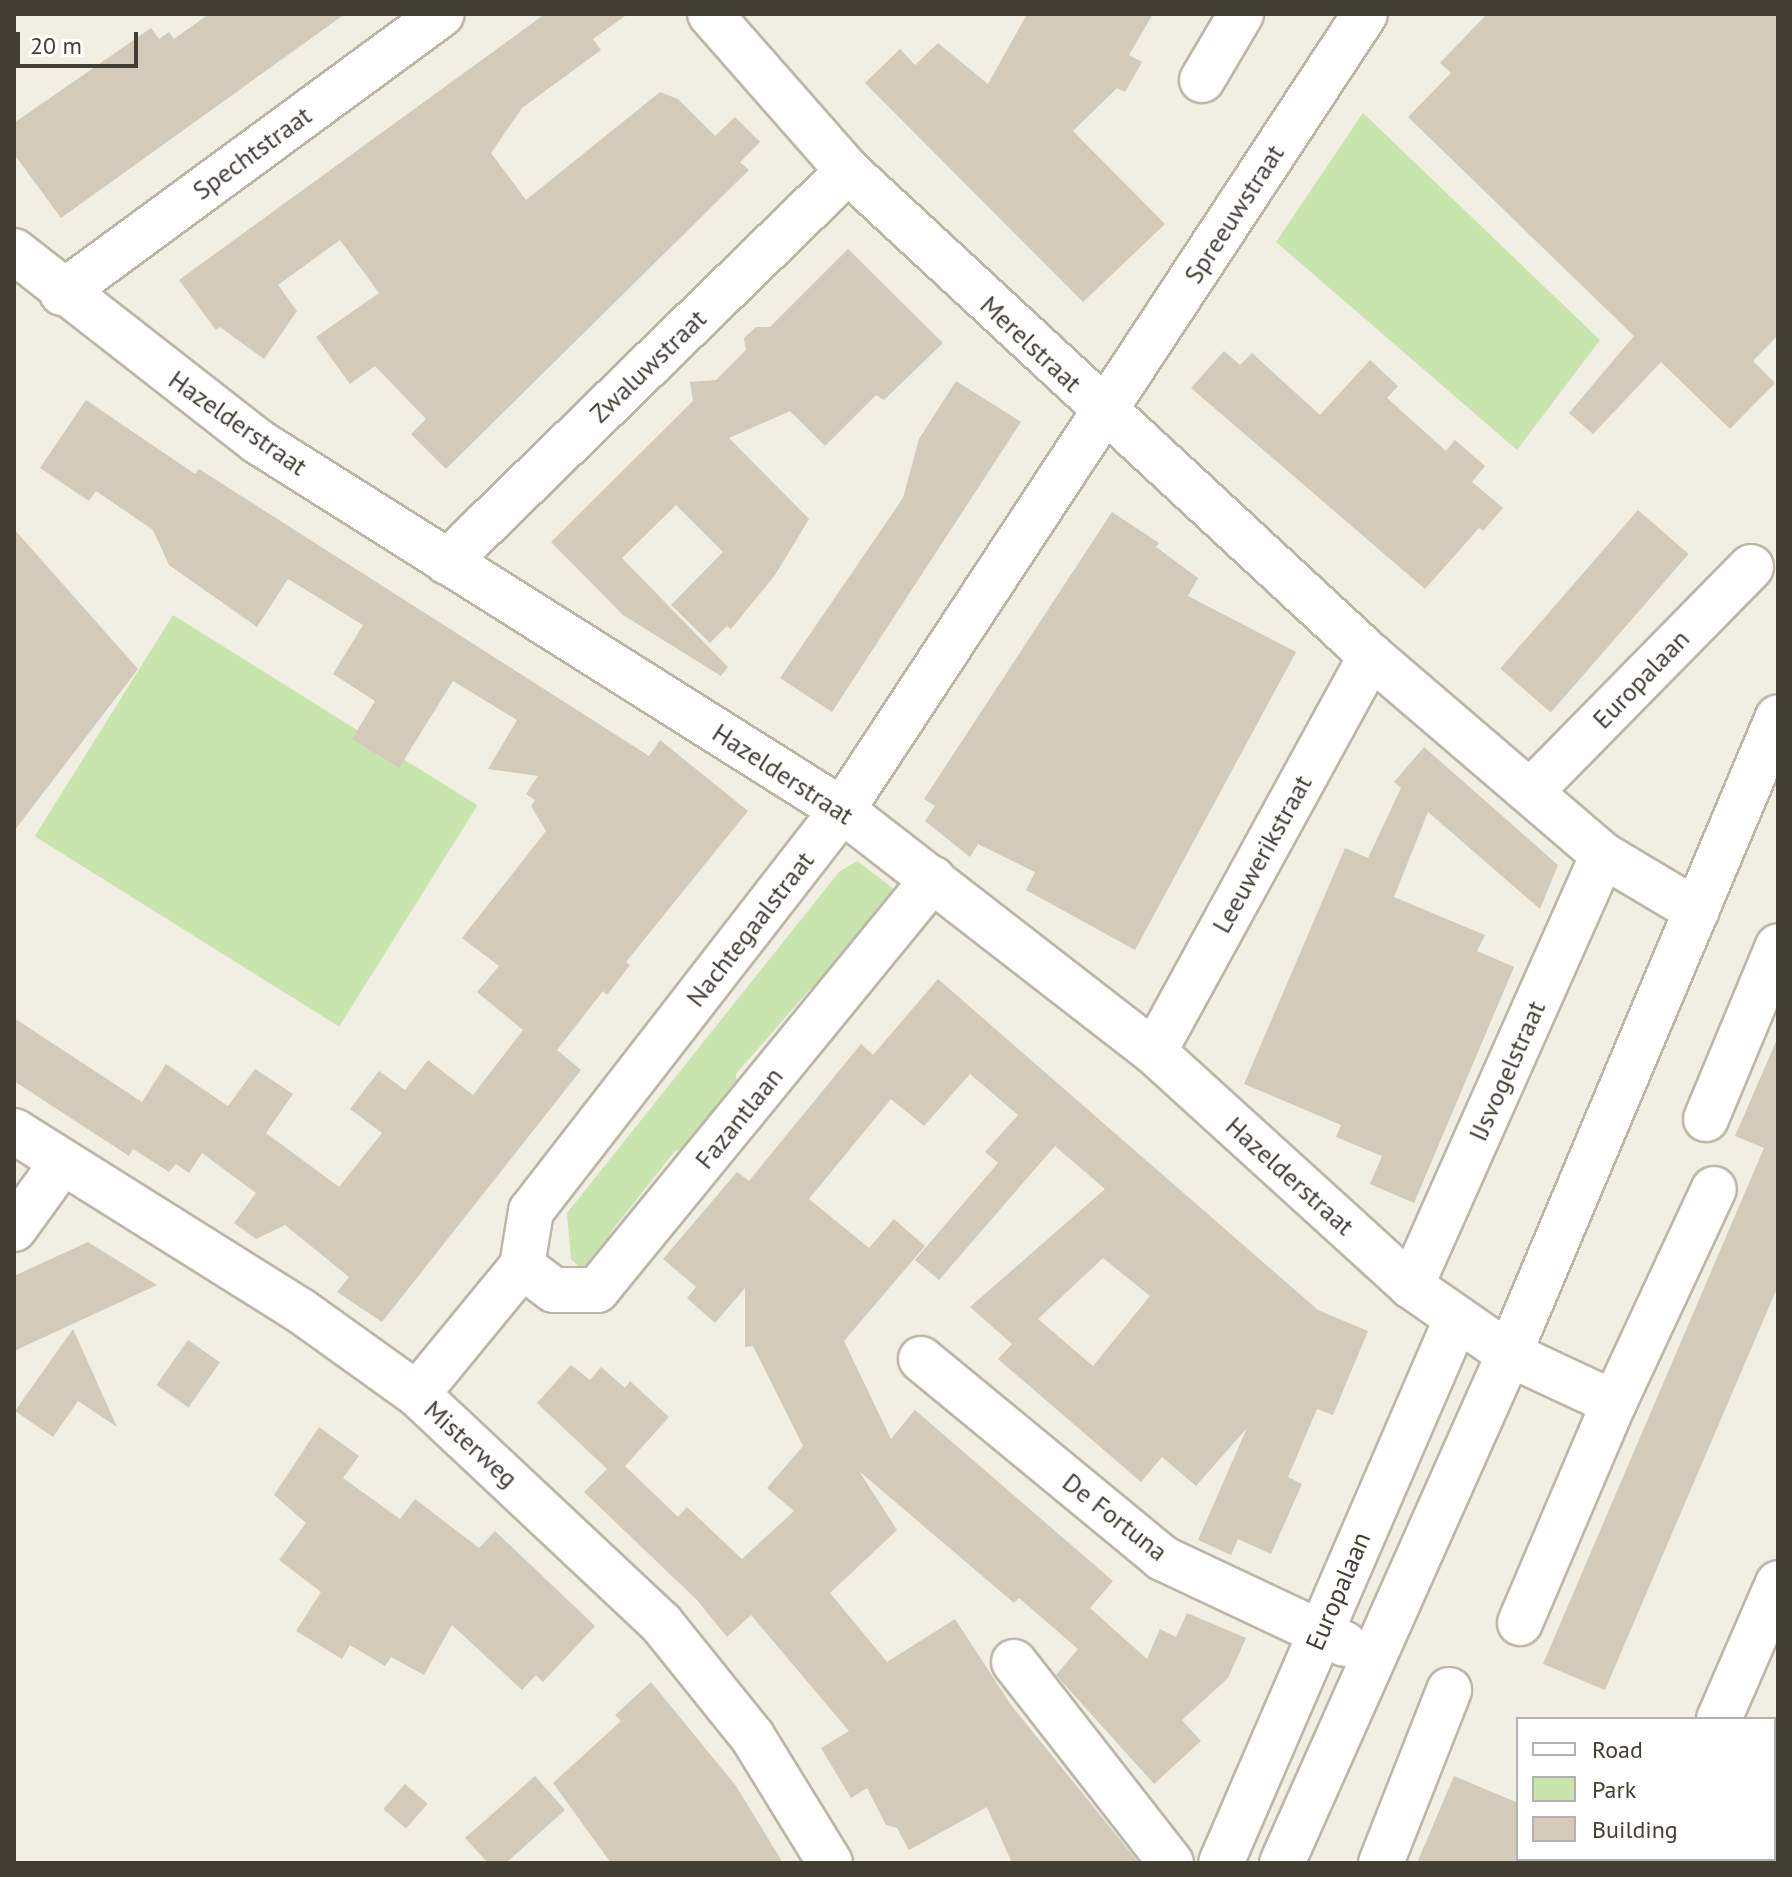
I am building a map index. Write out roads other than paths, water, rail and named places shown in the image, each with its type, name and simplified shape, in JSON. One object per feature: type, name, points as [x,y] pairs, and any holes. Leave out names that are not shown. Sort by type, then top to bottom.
[{"type":"street","name":"Spechtstraat","points":[[62,293],[442,14]]},
{"type":"street","name":"Merelstraat","points":[[710,14],[848,171],[1104,413],[1371,656]]},
{"type":"street","points":[[1202,80],[1241,14]]},
{"type":"street","name":"Spreeuwstraat","points":[[1104,413],[1365,14]]},
{"type":"street","name":"Zwaluwstraat","points":[[447,562],[848,171]]},
{"type":"street","name":"Hazelderstraat","points":[[14,251],[62,293],[257,441],[842,810],[1154,1052],[1411,1286],[1509,1354]]},
{"type":"street","name":"Nachtegaalstraat","points":[[522,1266],[531,1211],[842,810],[1104,413]]},
{"type":"street","name":"Europalaan","points":[[1531,791],[1751,567]]},
{"type":"street","points":[[1371,656],[1603,855],[1697,911]]},
{"type":"street","name":"Leeuwerikstraat","points":[[1154,1052],[1371,656]]},
{"type":"street","points":[[1282,1863],[1376,1659],[1509,1354],[1778,717]]},
{"type":"street","name":"IJsvogelstraat","points":[[1411,1286],[1603,855]]},
{"type":"street","name":"Fazantlaan","points":[[522,1266],[554,1290],[597,1290],[933,879]]},
{"type":"street","points":[[1706,1119],[1778,946]]},
{"type":"street","name":"Misterweg","points":[[14,1131],[301,1311],[417,1394],[661,1623],[752,1736],[830,1863]]},
{"type":"street","points":[[14,1229],[62,1163]]},
{"type":"street","points":[[1520,1623],[1614,1403],[1714,1189]]},
{"type":"street","points":[[417,1394],[522,1266]]},
{"type":"street","name":"Europalaan","points":[[1221,1863],[1456,1320]]},
{"type":"street","points":[[1509,1354],[1614,1403]]},
{"type":"street","name":"De Fortuna","points":[[921,1359],[1162,1558],[1376,1659]]},
{"type":"street","points":[[1720,1717],[1778,1583]]},
{"type":"street","points":[[1014,1662],[1171,1863]]},
{"type":"street","points":[[1381,1863],[1449,1690]]}]
